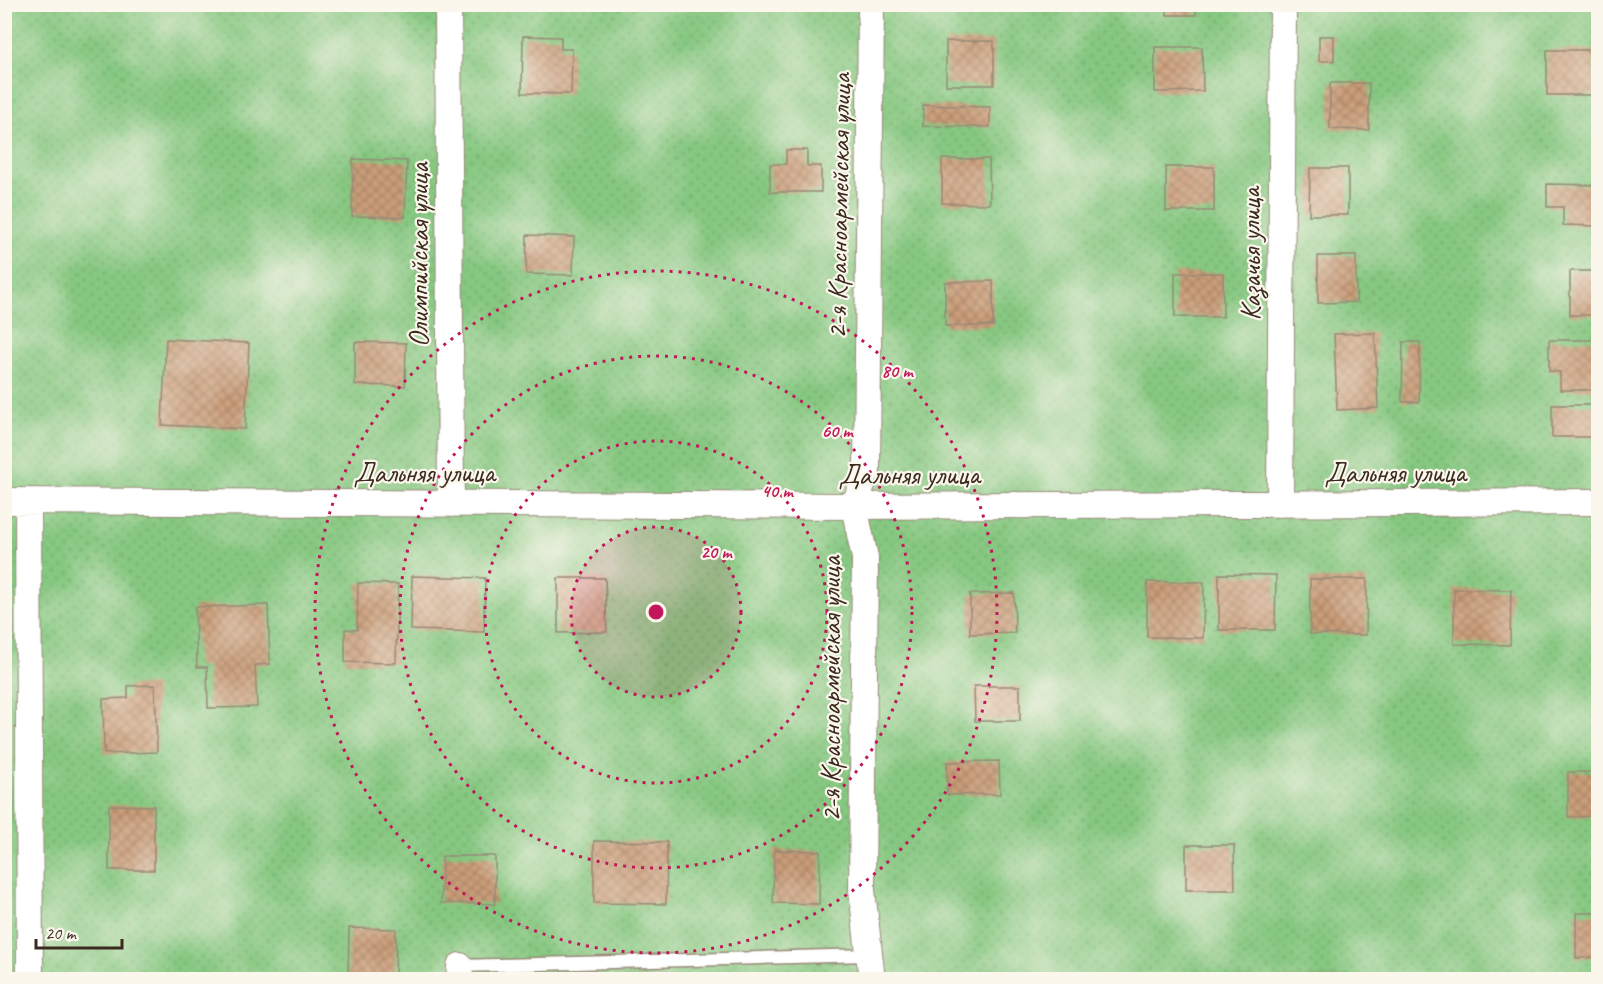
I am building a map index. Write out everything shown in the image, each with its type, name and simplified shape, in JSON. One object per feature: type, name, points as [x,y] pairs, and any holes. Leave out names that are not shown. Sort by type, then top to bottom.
[{"type":"street","name":"Олимпийская улица","points":[[448,4],[451,504]]},
{"type":"street","name":"2-я Красноармейская улица","points":[[871,4],[867,471],[854,506],[864,558],[862,890],[871,967]]},
{"type":"street","name":"Казачья улица","points":[[1280,504],[1283,4]]},
{"type":"street","name":"Дальняя улица","points":[[16,501],[854,506],[1599,502]]},
{"type":"street","points":[[16,501],[30,980]]},
{"type":"lane","points":[[460,973],[871,967]]},
{"type":"green space","points":[[5,5],[1598,5],[1598,979],[5,979]]},
{"type":"building","points":[[1167,4],[1196,4],[1196,15],[1167,15]]},
{"type":"building","points":[[523,36],[561,37],[561,49],[572,49],[571,94],[522,93]]},
{"type":"building","points":[[1319,36],[1334,36],[1334,61],[1319,61]]},
{"type":"building","points":[[946,41],[994,41],[994,85],[946,85]]},
{"type":"building","points":[[1155,47],[1202,47],[1203,91],[1155,92]]},
{"type":"building","points":[[1547,50],[1594,50],[1595,95],[1547,95]]},
{"type":"building","points":[[1330,83],[1369,83],[1369,130],[1330,129]]},
{"type":"building","points":[[923,105],[990,107],[990,127],[923,126]]},
{"type":"building","points":[[786,150],[807,150],[807,166],[821,166],[821,192],[770,192],[770,164],[786,164]]},
{"type":"building","points":[[353,159],[407,161],[405,217],[352,216]]},
{"type":"building","points":[[942,159],[989,159],[990,204],[942,203]]},
{"type":"building","points":[[1166,167],[1214,167],[1214,211],[1166,211]]},
{"type":"building","points":[[1310,168],[1348,168],[1348,215],[1309,215]]},
{"type":"building","points":[[1547,184],[1598,185],[1598,226],[1563,225],[1563,207],[1547,207]]},
{"type":"building","points":[[527,235],[574,237],[573,275],[526,274]]},
{"type":"building","points":[[1318,256],[1356,256],[1356,302],[1318,303]]},
{"type":"building","points":[[1570,271],[1598,271],[1598,315],[1570,315]]},
{"type":"building","points":[[1175,273],[1223,273],[1223,317],[1175,317]]},
{"type":"building","points":[[993,281],[993,326],[945,326],[945,282]]},
{"type":"building","points":[[1375,333],[1378,408],[1337,410],[1334,334]]},
{"type":"building","points":[[166,339],[249,343],[245,429],[162,425]]},
{"type":"building","points":[[1549,340],[1598,340],[1598,390],[1560,390],[1560,372],[1549,371]]},
{"type":"building","points":[[355,342],[406,343],[405,386],[355,385]]},
{"type":"building","points":[[1403,342],[1420,342],[1419,402],[1402,402]]},
{"type":"building","points":[[1552,405],[1598,405],[1598,437],[1552,437]]},
{"type":"building","points":[[1594,548],[1598,548],[1598,632],[1593,632]]},
{"type":"building","points":[[1219,574],[1276,575],[1275,630],[1219,630]]},
{"type":"building","points":[[412,576],[485,578],[484,632],[411,630]]},
{"type":"building","points":[[558,578],[605,578],[607,632],[558,633]]},
{"type":"building","points":[[1310,579],[1367,579],[1366,635],[1310,634]]},
{"type":"building","points":[[1147,582],[1204,582],[1203,638],[1147,637]]},
{"type":"building","points":[[358,583],[398,584],[396,663],[345,662],[345,629],[357,630]]},
{"type":"building","points":[[1454,589],[1511,590],[1510,645],[1454,644]]},
{"type":"building","points":[[1014,593],[1015,633],[970,634],[970,594]]},
{"type":"building","points":[[268,605],[270,664],[255,665],[257,707],[208,708],[207,667],[197,667],[195,607]]},
{"type":"building","points":[[155,685],[157,752],[104,754],[103,699],[128,698],[128,686]]},
{"type":"building","points":[[974,686],[1020,686],[1020,721],[975,721]]},
{"type":"building","points":[[999,761],[1000,794],[947,795],[947,762]]},
{"type":"building","points":[[1568,772],[1598,772],[1598,816],[1568,817]]},
{"type":"building","points":[[109,805],[154,806],[154,870],[109,870]]},
{"type":"building","points":[[594,841],[667,842],[666,904],[594,903]]},
{"type":"building","points":[[1186,845],[1234,845],[1235,890],[1186,890]]},
{"type":"building","points":[[774,850],[820,851],[819,904],[773,903]]},
{"type":"building","points":[[442,856],[495,856],[495,904],[441,903]]},
{"type":"building","points":[[1576,913],[1598,913],[1598,957],[1576,958]]},
{"type":"building","points":[[349,928],[396,929],[395,980],[348,980]]}]
